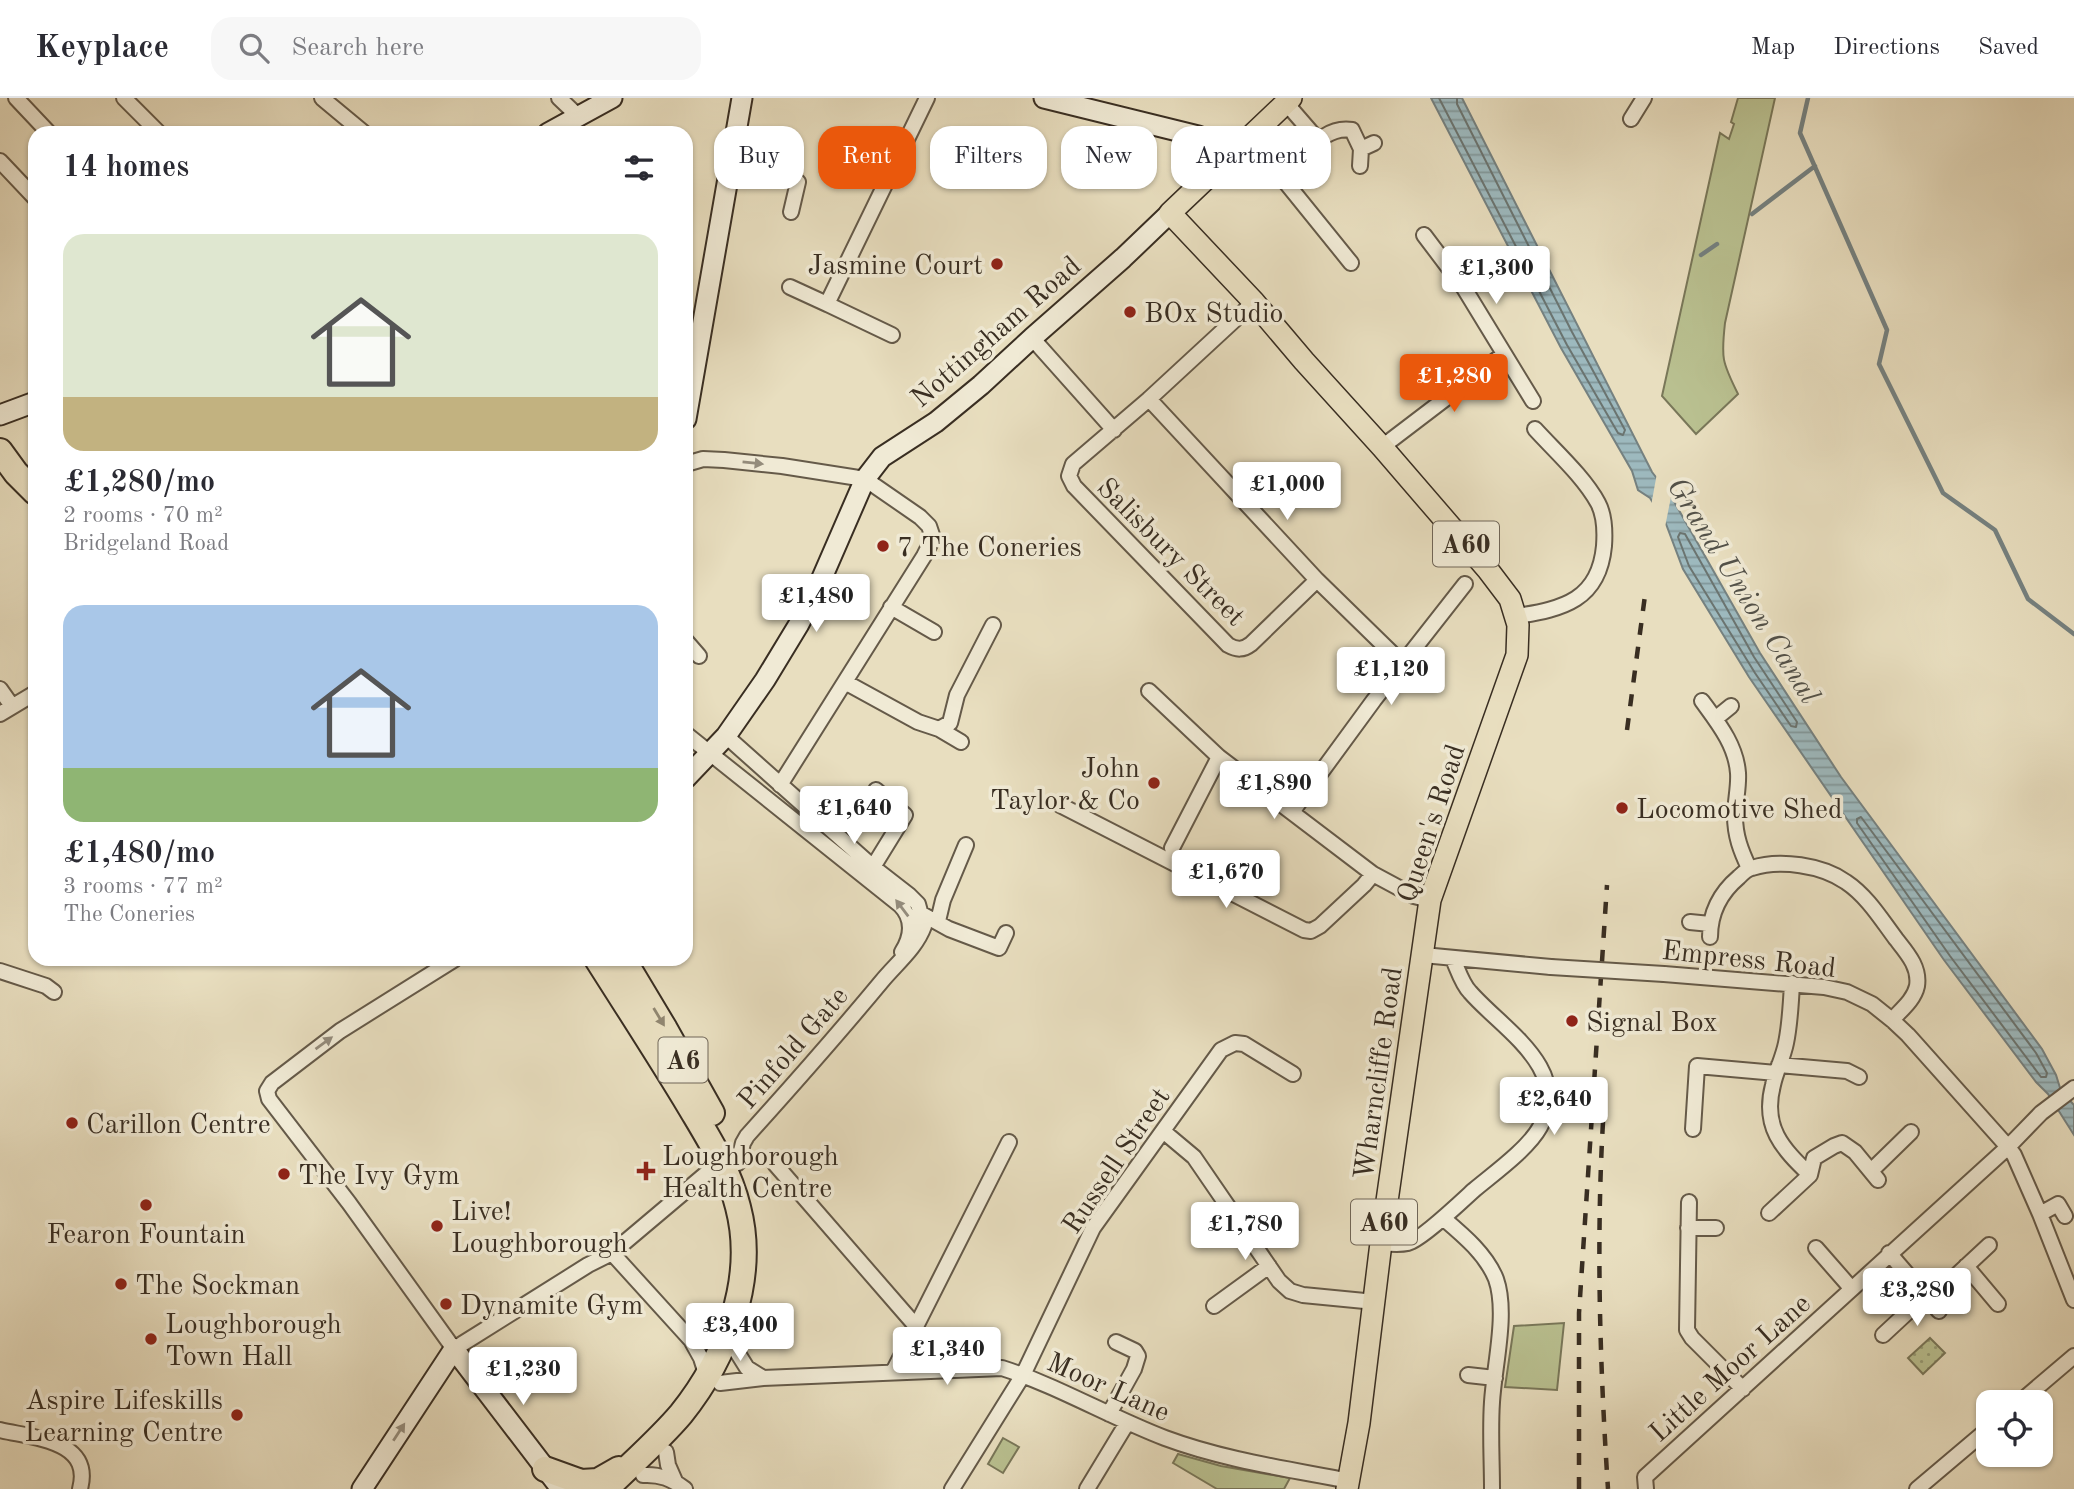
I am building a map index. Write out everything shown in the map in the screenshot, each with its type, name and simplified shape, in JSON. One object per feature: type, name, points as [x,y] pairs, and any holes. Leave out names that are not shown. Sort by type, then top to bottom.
[{"type":"highway","points":[[0,451],[28,485]]},
{"type":"highway","points":[[0,478],[28,504]]},
{"type":"highway","name":"A6","points":[[601,966],[710,1139],[739,1208],[743,1260],[740,1294],[730,1332],[709,1372],[633,1480]]},
{"type":"highway","name":"A6","points":[[627,966],[732,1148],[750,1199],[755,1230],[755,1269],[748,1318],[737,1352],[709,1372]]},
{"type":"highway","name":"A6","points":[[606,1489],[633,1480],[666,1452],[709,1403],[709,1372]]},
{"type":"highway","name":"A6","points":[[545,1469],[573,1480],[633,1480]]},
{"type":"main road","name":"Nottingham Road","points":[[1262,126],[1289,100]]},
{"type":"main road","name":"Nottingham Road","points":[[1170,213],[1195,189]]},
{"type":"main road","name":"Queen's Road","points":[[1170,213],[1254,302],[1493,575],[1510,599],[1517,616],[1517,655],[1430,900],[1423,956]]},
{"type":"main road","name":"Wharncliffe Road","points":[[1348,1485],[1423,956]]},
{"type":"street","points":[[16,98],[42,126]]},
{"type":"street","points":[[124,98],[152,126]]},
{"type":"street","points":[[322,98],[356,126]]},
{"type":"street","points":[[559,98],[579,117]]},
{"type":"street","points":[[562,126],[612,98]]},
{"type":"street","points":[[737,126],[742,98]]},
{"type":"street","points":[[827,304],[927,98]]},
{"type":"street","points":[[1044,98],[1171,129]]},
{"type":"street","points":[[1631,119],[1644,98]]},
{"type":"street","points":[[1289,100],[1308,126]]},
{"type":"street","points":[[1331,132],[1352,130],[1368,146],[1360,166]]},
{"type":"street","points":[[0,161],[28,191]]},
{"type":"street","points":[[693,379],[726,189]]},
{"type":"street","points":[[791,212],[796,189]]},
{"type":"street","points":[[1291,189],[1351,263]]},
{"type":"street","name":"Nottingham Road","points":[[693,771],[726,736],[799,624],[865,479],[874,465],[947,414],[1170,213]]},
{"type":"street","points":[[1424,234],[1464,288],[1533,401]]},
{"type":"street","points":[[790,287],[892,335]]},
{"type":"street","points":[[1032,338],[1114,429],[1254,302]]},
{"type":"street","points":[[1382,447],[1504,354]]},
{"type":"street","points":[[1149,399],[1317,580],[1404,665]]},
{"type":"street","points":[[0,415],[28,405]]},
{"type":"street","name":"Salisbury Street","points":[[1114,429],[1073,464],[1069,476],[1074,486],[1228,645],[1240,649],[1251,644],[1317,580]]},
{"type":"street","points":[[1517,616],[1549,610],[1575,601],[1588,590],[1603,558],[1604,522],[1600,506],[1591,491],[1535,429]]},
{"type":"street","points":[[693,462],[703,459],[724,460],[865,479],[920,517],[929,526],[932,534],[924,556],[780,785]]},
{"type":"street","points":[[1292,812],[1374,700],[1465,584]]},
{"type":"street","points":[[891,607],[934,632]]},
{"type":"street","points":[[939,729],[950,723],[957,695],[993,625]]},
{"type":"street","points":[[693,649],[699,656]]},
{"type":"street","points":[[845,682],[961,742]]},
{"type":"street","points":[[0,689],[6,710],[28,697]]},
{"type":"street","points":[[1149,691],[1219,757],[1373,874],[1414,896],[1430,900]]},
{"type":"street","points":[[1702,701],[1730,743],[1735,758],[1738,773],[1736,836],[1749,868]]},
{"type":"street","points":[[1716,719],[1731,706]]},
{"type":"street","points":[[726,736],[918,904],[924,926],[920,937],[892,969]]},
{"type":"street","points":[[693,739],[893,898],[908,913],[911,927],[907,944],[892,969]]},
{"type":"street","points":[[1172,848],[1219,757]]},
{"type":"street","points":[[873,867],[905,815],[876,790]]},
{"type":"street","points":[[1060,805],[1304,930],[1311,931],[1320,926],[1373,874]]},
{"type":"street","points":[[938,921],[943,900],[966,845]]},
{"type":"street","points":[[1690,922],[1710,930],[1721,895],[1749,868],[1788,864],[1820,870],[1846,882],[1874,909],[1916,967],[1917,986],[1912,999],[1892,1020]]},
{"type":"street","points":[[922,914],[949,929],[999,948],[1006,933]]},
{"type":"street","name":"Empress Road","points":[[1423,956],[1792,983],[1847,992],[1872,1004],[1908,1035],[2008,1147],[2070,1275],[2074,1300]]},
{"type":"street","points":[[1381,1243],[1411,1243],[1443,1218],[1527,1144],[1540,1127],[1547,1105],[1544,1072],[1535,1057],[1468,990],[1453,959]]},
{"type":"street","points":[[443,966],[340,1031],[270,1084],[267,1091],[269,1099],[561,1489]]},
{"type":"street","name":"Pinfold Gate","points":[[738,1163],[747,1136],[825,1050],[892,969]]},
{"type":"street","points":[[0,971],[49,987],[54,992]]},
{"type":"street","points":[[1792,983],[1786,1045],[1772,1089],[1770,1122],[1777,1139],[1810,1175]]},
{"type":"street","name":"Russell Street","points":[[958,1487],[1023,1375],[1093,1228],[1221,1050],[1236,1043],[1252,1048],[1293,1074]]},
{"type":"street","points":[[1693,1129],[1698,1066],[1847,1070],[1859,1077]]},
{"type":"street","name":"Little Moor Lane","points":[[1646,1489],[1645,1477],[2008,1147],[2041,1112],[2074,1088]]},
{"type":"street","points":[[1163,1131],[1195,1157],[1279,1281],[1290,1291],[1303,1295],[1375,1302]]},
{"type":"street","points":[[1769,1213],[1810,1175],[1814,1158],[1833,1146],[1842,1143],[1855,1153],[1875,1176],[1911,1132]]},
{"type":"street","points":[[893,1372],[1009,1142]]},
{"type":"street","points":[[1000,1160],[1014,1166]]},
{"type":"street","points":[[775,1164],[781,1180],[915,1325]]},
{"type":"street","points":[[362,1489],[454,1349],[588,1265],[612,1253],[708,1172]]},
{"type":"street","points":[[1689,1202],[1688,1330],[1692,1338],[1743,1388]]},
{"type":"street","points":[[2040,1214],[2058,1204],[2065,1216]]},
{"type":"street","points":[[1443,1218],[1467,1239],[1496,1280],[1500,1338],[1492,1405],[1492,1489]]},
{"type":"street","points":[[1688,1228],[1716,1228]]},
{"type":"street","points":[[1883,1335],[1932,1302],[1989,1245]]},
{"type":"street","points":[[1816,1248],[1851,1288]]},
{"type":"street","points":[[612,1253],[691,1340],[709,1372]]},
{"type":"street","points":[[1889,1253],[1932,1302]]},
{"type":"street","points":[[1214,1306],[1269,1266]]},
{"type":"street","points":[[1966,1266],[1998,1304]]},
{"type":"street","points":[[1109,1414],[1134,1369],[1138,1356],[1135,1351],[1116,1342]]},
{"type":"street","points":[[737,1352],[747,1368],[762,1378]]},
{"type":"street","points":[[2034,1390],[2074,1356]]},
{"type":"street","name":"Moor Lane","points":[[709,1372],[762,1378],[1002,1368],[1179,1443],[1348,1485]]},
{"type":"street","points":[[1468,1375],[1495,1378]]},
{"type":"street","points":[[1087,1489],[1127,1423]]},
{"type":"street","points":[[0,1430],[63,1445],[74,1454],[80,1465],[80,1489]]},
{"type":"street","points":[[1917,1489],[1976,1439]]},
{"type":"street","points":[[666,1452],[668,1465],[680,1485]]},
{"type":"street","points":[[633,1480],[663,1476],[680,1485]]},
{"type":"green space","points":[[1738,98],[1775,98],[1725,323],[1724,360],[1738,394],[1696,434],[1662,396],[1720,133],[1729,139]]},
{"type":"green space","points":[[1564,1323],[1557,1390],[1505,1387],[1514,1326]]},
{"type":"green space","points":[[1930,1338],[1945,1353],[1923,1374],[1908,1358]]},
{"type":"green space","points":[[1003,1438],[1019,1447],[1003,1473],[988,1464]]},
{"type":"green space","points":[[1178,1454],[1221,1466],[1290,1478],[1284,1489],[1217,1489],[1173,1463]]},
{"type":"water","points":[[1431,98],[1462,98],[1652,472],[1672,498],[1760,653],[1841,777],[2042,1049],[2061,1091],[2074,1105],[2074,1135],[2048,1094],[2036,1082],[1944,960],[1749,677],[1683,569],[1666,524],[1650,498],[1638,490],[1632,471],[1561,348]]},
{"type":"pier","points":[[1657,473],[1672,492],[1665,527],[1651,506]]},
{"type":"waterway","points":[[1808,98],[1800,133],[1887,330],[1879,364],[1943,493],[1995,530],[2028,599],[2074,634]]},
{"type":"waterway","points":[[1752,214],[1815,166]]},
{"type":"waterway","points":[[1701,255],[1717,244]]},
{"type":"railway","points":[[1627,730],[1646,588]]},
{"type":"railway","points":[[1579,1489],[1579,1313],[1607,885]]},
{"type":"railway","points":[[1603,1122],[1600,1306],[1608,1489]]},
{"type":"place","name":"Jasmine Court","points":[[997,264]]},
{"type":"place","name":"BOx Studio","points":[[1130,312]]},
{"type":"place","name":"7 The Coneries","points":[[883,546]]},
{"type":"place","name":"John Taylor & Co","points":[[1154,783]]},
{"type":"place","name":"Locomotive Shed","points":[[1622,808]]},
{"type":"place","name":"Signal Box","points":[[1572,1021]]},
{"type":"place","name":"Carillon Centre","points":[[72,1123]]},
{"type":"place","name":"Loughborough Health Centre","points":[[646,1171]]},
{"type":"place","name":"The Ivy Gym","points":[[284,1174]]},
{"type":"place","name":"Fearon Fountain","points":[[146,1205]]},
{"type":"place","name":"Live! Loughborough","points":[[437,1226]]},
{"type":"place","name":"The Sockman","points":[[121,1284]]},
{"type":"place","name":"Dynamite Gym","points":[[446,1304]]},
{"type":"place","name":"Loughborough Town Hall","points":[[151,1339]]},
{"type":"place","name":"Aspire Lifeskills Learning Centre","points":[[237,1415]]},
{"type":"water label","name":"Grand Union Canal","points":[[1744,590]]}]
